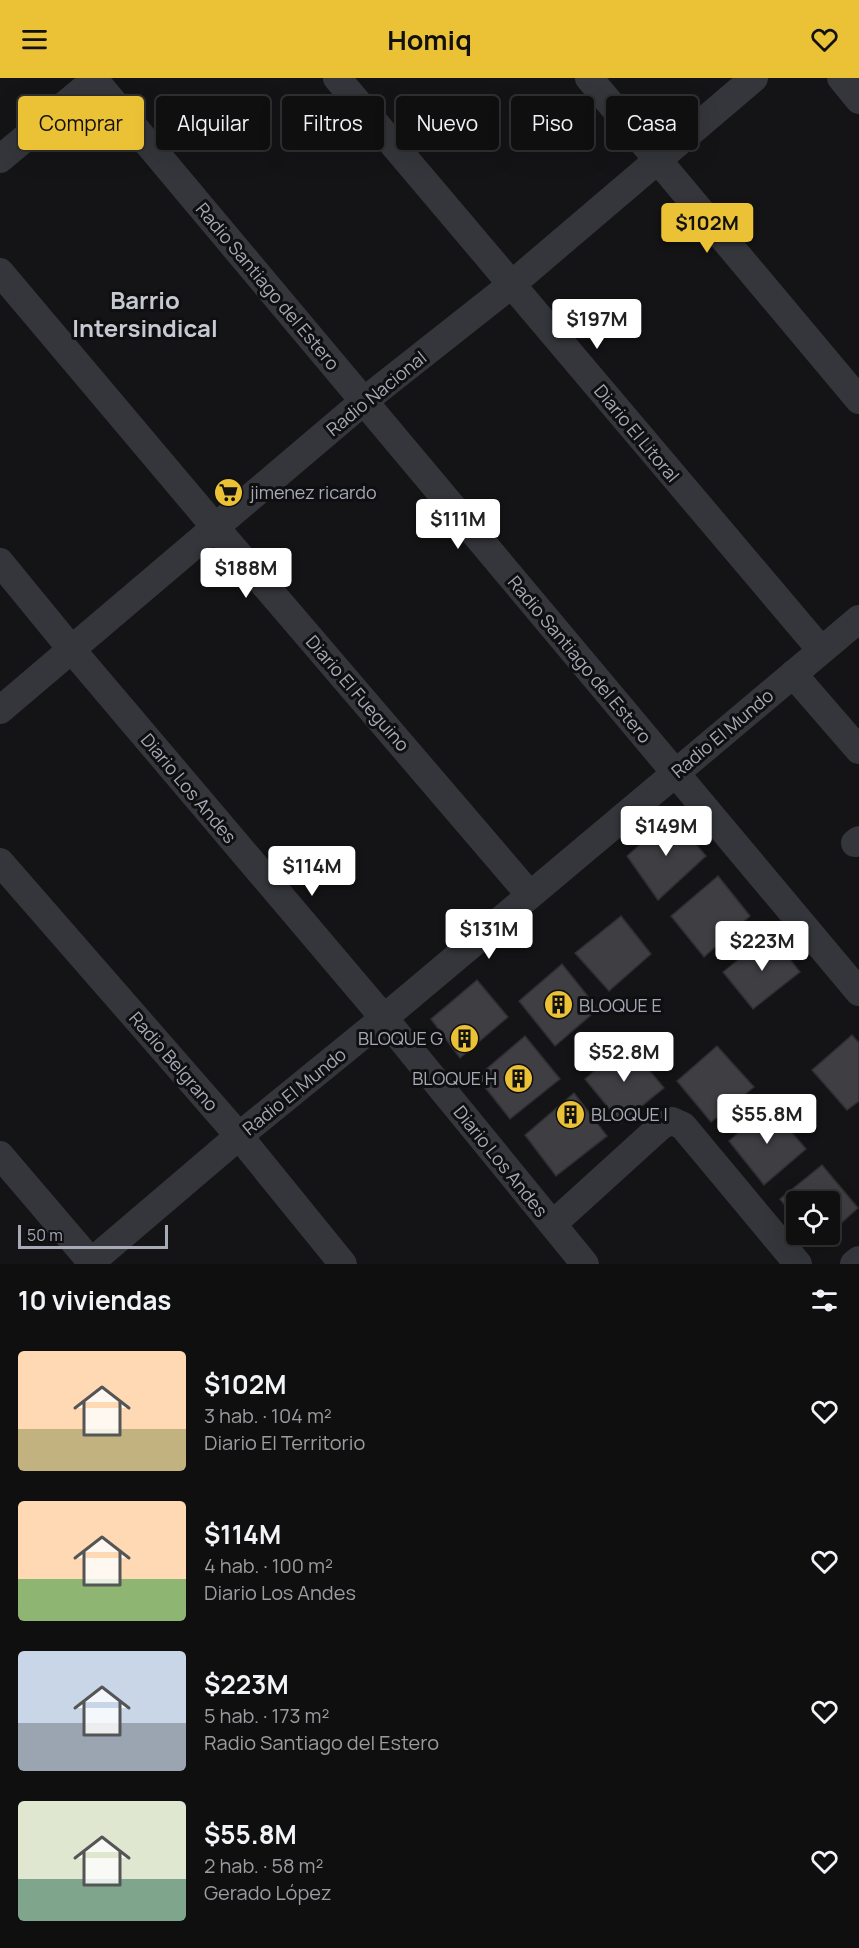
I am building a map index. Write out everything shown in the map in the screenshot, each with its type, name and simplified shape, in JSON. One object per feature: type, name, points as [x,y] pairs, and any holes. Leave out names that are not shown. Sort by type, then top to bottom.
[{"type":"street","name":"Diario El Litoral","points":[[338,78],[822,650]]},
{"type":"street","points":[[589,78],[859,400]]},
{"type":"street","name":"Radio Nacional","points":[[0,710],[364,401],[511,285],[754,78]]},
{"type":"street","points":[[840,78],[859,100]]},
{"type":"street","points":[[0,159],[95,79]]},
{"type":"street","name":"Radio Santiago del Estero","points":[[95,79],[859,992]]},
{"type":"street","name":"Diario El Fueguino","points":[[0,272],[530,895]]},
{"type":"street","name":"Diario Los Andes","points":[[0,562],[384,1018],[585,1264]]},
{"type":"street","name":"Radio El Mundo","points":[[91,1263],[238,1136],[384,1018],[859,618]]},
{"type":"street","points":[[793,674],[859,750]]},
{"type":"street","name":"Radio Belgrano","points":[[0,862],[238,1136],[343,1264]]},
{"type":"street","points":[[553,1224],[662,1125],[672,1121],[683,1126],[798,1264]]},
{"type":"street","points":[[0,1155],[91,1263]]},
{"type":"street","points":[[854,1264],[859,1260]]},
{"type":"building","points":[[672,816],[706,856],[658,900],[627,856]]},
{"type":"building","points":[[718,876],[750,916],[704,957],[671,916]]},
{"type":"building","points":[[621,916],[651,954],[609,991],[575,953]]},
{"type":"building","points":[[770,934],[800,972],[753,1009],[723,972]]},
{"type":"building","name":"BLOQUE E","points":[[562,964],[598,1009],[555,1046],[519,1001]]},
{"type":"building","name":"BLOQUE G","points":[[477,980],[508,1017],[460,1058],[431,1019]]},
{"type":"building","points":[[852,1035],[859,1043],[859,1101],[847,1110],[812,1070]]},
{"type":"building","name":"BLOQUE H","points":[[525,1036],[560,1079],[510,1119],[477,1077]]},
{"type":"building","points":[[627,1043],[664,1088],[621,1123],[585,1079]]},
{"type":"building","points":[[717,1046],[754,1087],[711,1122],[677,1081]]},
{"type":"building","name":"BLOQUE I","points":[[574,1093],[607,1136],[556,1176],[525,1135]]},
{"type":"building","points":[[769,1106],[806,1149],[764,1185],[729,1141]]},
{"type":"building","points":[[822,1165],[858,1208],[840,1224],[840,1191],[790,1191]]},
{"type":"building","points":[[786,1194],[786,1206],[780,1199]]},
{"type":"place","name":"jimenez ricardo","points":[[229,492]]},
{"type":"place","name":"BLOQUE E","points":[[558,1005]]},
{"type":"place","name":"BLOQUE G","points":[[464,1038]]},
{"type":"place","name":"BLOQUE H","points":[[518,1078]]},
{"type":"place","name":"BLOQUE I","points":[[570,1114]]},
{"type":"district","name":"Barrio Intersindical","points":[[145,313]]}]
